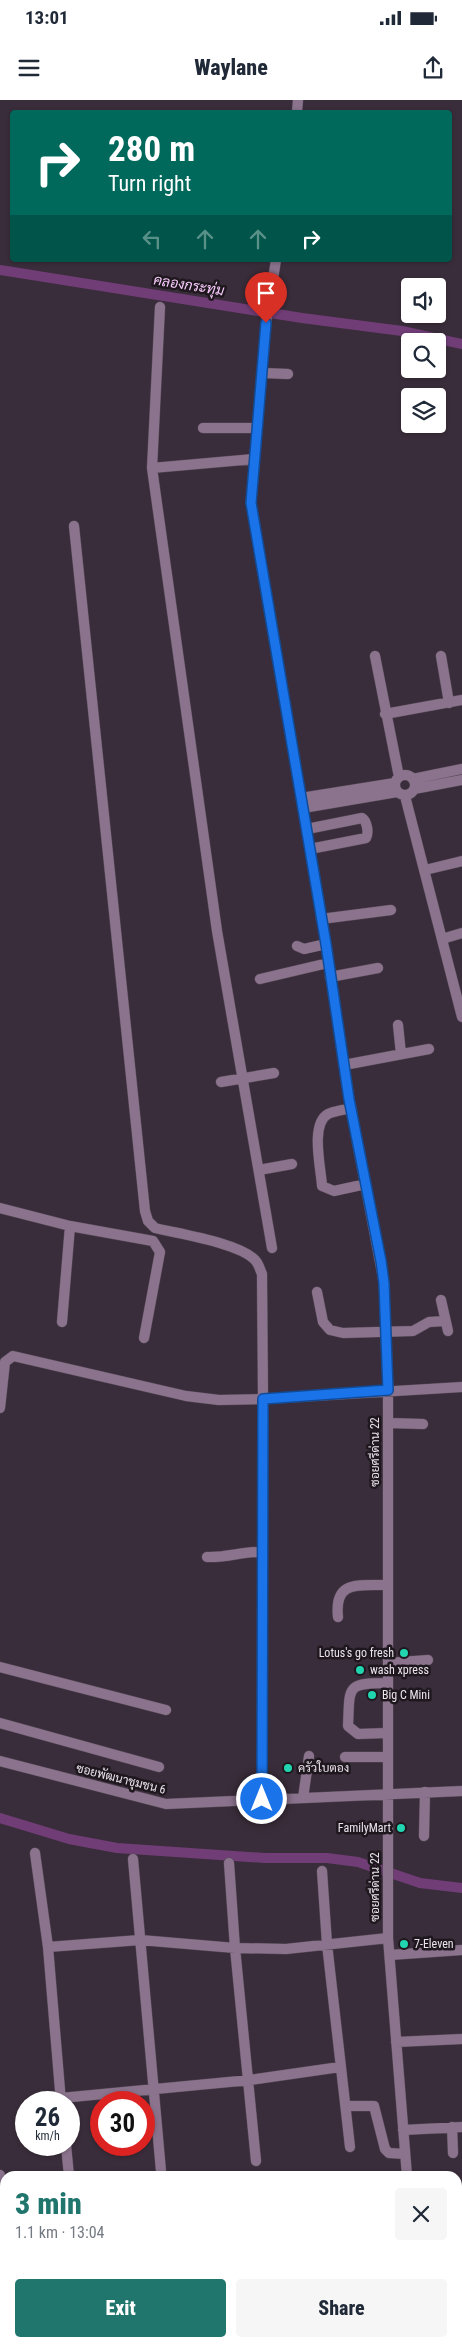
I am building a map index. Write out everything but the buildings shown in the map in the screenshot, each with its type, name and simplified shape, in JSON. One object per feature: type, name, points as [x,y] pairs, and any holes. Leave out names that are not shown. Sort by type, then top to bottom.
[{"type":"street","name":"ซอยศรีด่าน 22","points":[[276,262],[266,323],[251,503],[307,829],[351,1108],[384,1283],[388,1390],[388,1938],[407,2171]]},
{"type":"street","points":[[160,307],[152,468],[217,931],[272,1248]]},
{"type":"street","points":[[262,373],[288,374]]},
{"type":"street","points":[[203,428],[257,428]]},
{"type":"street","points":[[152,468],[254,459]]},
{"type":"street","points":[[74,526],[145,1211],[148,1221],[155,1228],[217,1243],[247,1254],[257,1261],[262,1274],[262,1799]]},
{"type":"street","points":[[375,656],[399,787],[425,870],[462,1017]]},
{"type":"street","points":[[441,656],[449,702]]},
{"type":"street","points":[[386,714],[462,700]]},
{"type":"street","points":[[302,803],[399,787],[462,769]]},
{"type":"street","points":[[399,787],[405,775],[413,784]]},
{"type":"street","points":[[413,784],[462,780]]},
{"type":"street","points":[[307,829],[362,818],[365,821],[368,835],[366,838],[310,849]]},
{"type":"street","points":[[425,870],[462,861]]},
{"type":"street","points":[[321,919],[391,910]]},
{"type":"street","points":[[442,939],[462,933]]},
{"type":"street","points":[[297,946],[304,949],[326,944]]},
{"type":"street","points":[[260,979],[328,963]]},
{"type":"street","points":[[330,977],[378,968]]},
{"type":"street","points":[[398,1024],[401,1054]]},
{"type":"street","points":[[344,1064],[429,1049]]},
{"type":"street","points":[[221,1082],[274,1073]]},
{"type":"street","points":[[351,1108],[327,1114],[321,1121],[317,1131],[322,1186],[327,1190],[334,1191],[366,1184]]},
{"type":"street","points":[[259,1170],[292,1164]]},
{"type":"street","points":[[0,1208],[70,1226],[153,1241],[158,1246],[160,1252],[144,1338]]},
{"type":"street","points":[[62,1322],[70,1226]]},
{"type":"street","points":[[317,1292],[323,1322],[330,1330],[342,1333],[412,1331],[429,1322],[446,1326],[441,1300]]},
{"type":"street","points":[[0,1408],[5,1362],[13,1356],[186,1396],[219,1400],[462,1387]]},
{"type":"street","points":[[388,1423],[423,1424]]},
{"type":"street","points":[[207,1557],[219,1558],[248,1551],[263,1552]]},
{"type":"street","points":[[338,1617],[337,1604],[339,1594],[344,1589],[353,1586],[388,1585]]},
{"type":"street","points":[[388,1663],[428,1660]]},
{"type":"street","points":[[0,1667],[166,1710]]},
{"type":"street","points":[[387,1683],[362,1683],[355,1686],[350,1694],[348,1726],[358,1734],[387,1733]]},
{"type":"street","points":[[0,1723],[160,1767]]},
{"type":"street","points":[[303,1798],[310,1756]]},
{"type":"street","points":[[345,1757],[387,1757]]},
{"type":"street","name":"ซอยพัฒนาชุมชน 6","points":[[0,1761],[156,1803],[174,1804],[462,1791]]},
{"type":"street","points":[[424,1836],[425,1792]]},
{"type":"street","points":[[36,1853],[48,1946],[60,2091]]},
{"type":"street","points":[[133,1859],[162,2171]]},
{"type":"street","points":[[229,1863],[235,1948],[250,2080],[256,2161]]},
{"type":"street","points":[[322,1871],[327,1944],[350,2147]]},
{"type":"street","points":[[48,1946],[140,1940],[235,1948],[286,1949],[388,1938]]},
{"type":"street","points":[[390,1955],[462,1950]]},
{"type":"street","points":[[396,2042],[462,2039]]},
{"type":"street","points":[[80,2098],[250,2080],[340,2067]]},
{"type":"street","points":[[351,2106],[374,2106],[381,2141],[385,2149],[389,2153],[405,2154]]},
{"type":"street","points":[[403,2130],[457,2127],[453,2153]]},
{"type":"street","points":[[67,2156],[69,2171]]},
{"type":"waterway","name":"คลองกระทุ่ม","points":[[0,270],[302,318],[402,331],[462,344]]},
{"type":"waterway","points":[[0,1818],[69,1839],[117,1848],[265,1858],[327,1858],[358,1862],[420,1883],[462,1888]]},
{"type":"place","name":"Lotus's go fresh","points":[[404,1653]]},
{"type":"place","name":"wash xpress","points":[[360,1670]]},
{"type":"place","name":"Big C Mini","points":[[372,1695]]},
{"type":"place","name":"ครัวใบตอง","points":[[288,1768]]},
{"type":"place","name":"FamilyMart","points":[[401,1828]]},
{"type":"place","name":"7-Eleven","points":[[404,1944]]},
{"type":"route","points":[[262,1799],[263,1399],[388,1390],[384,1283],[381,1261],[349,1099],[326,944],[251,503],[266,323]]}]
